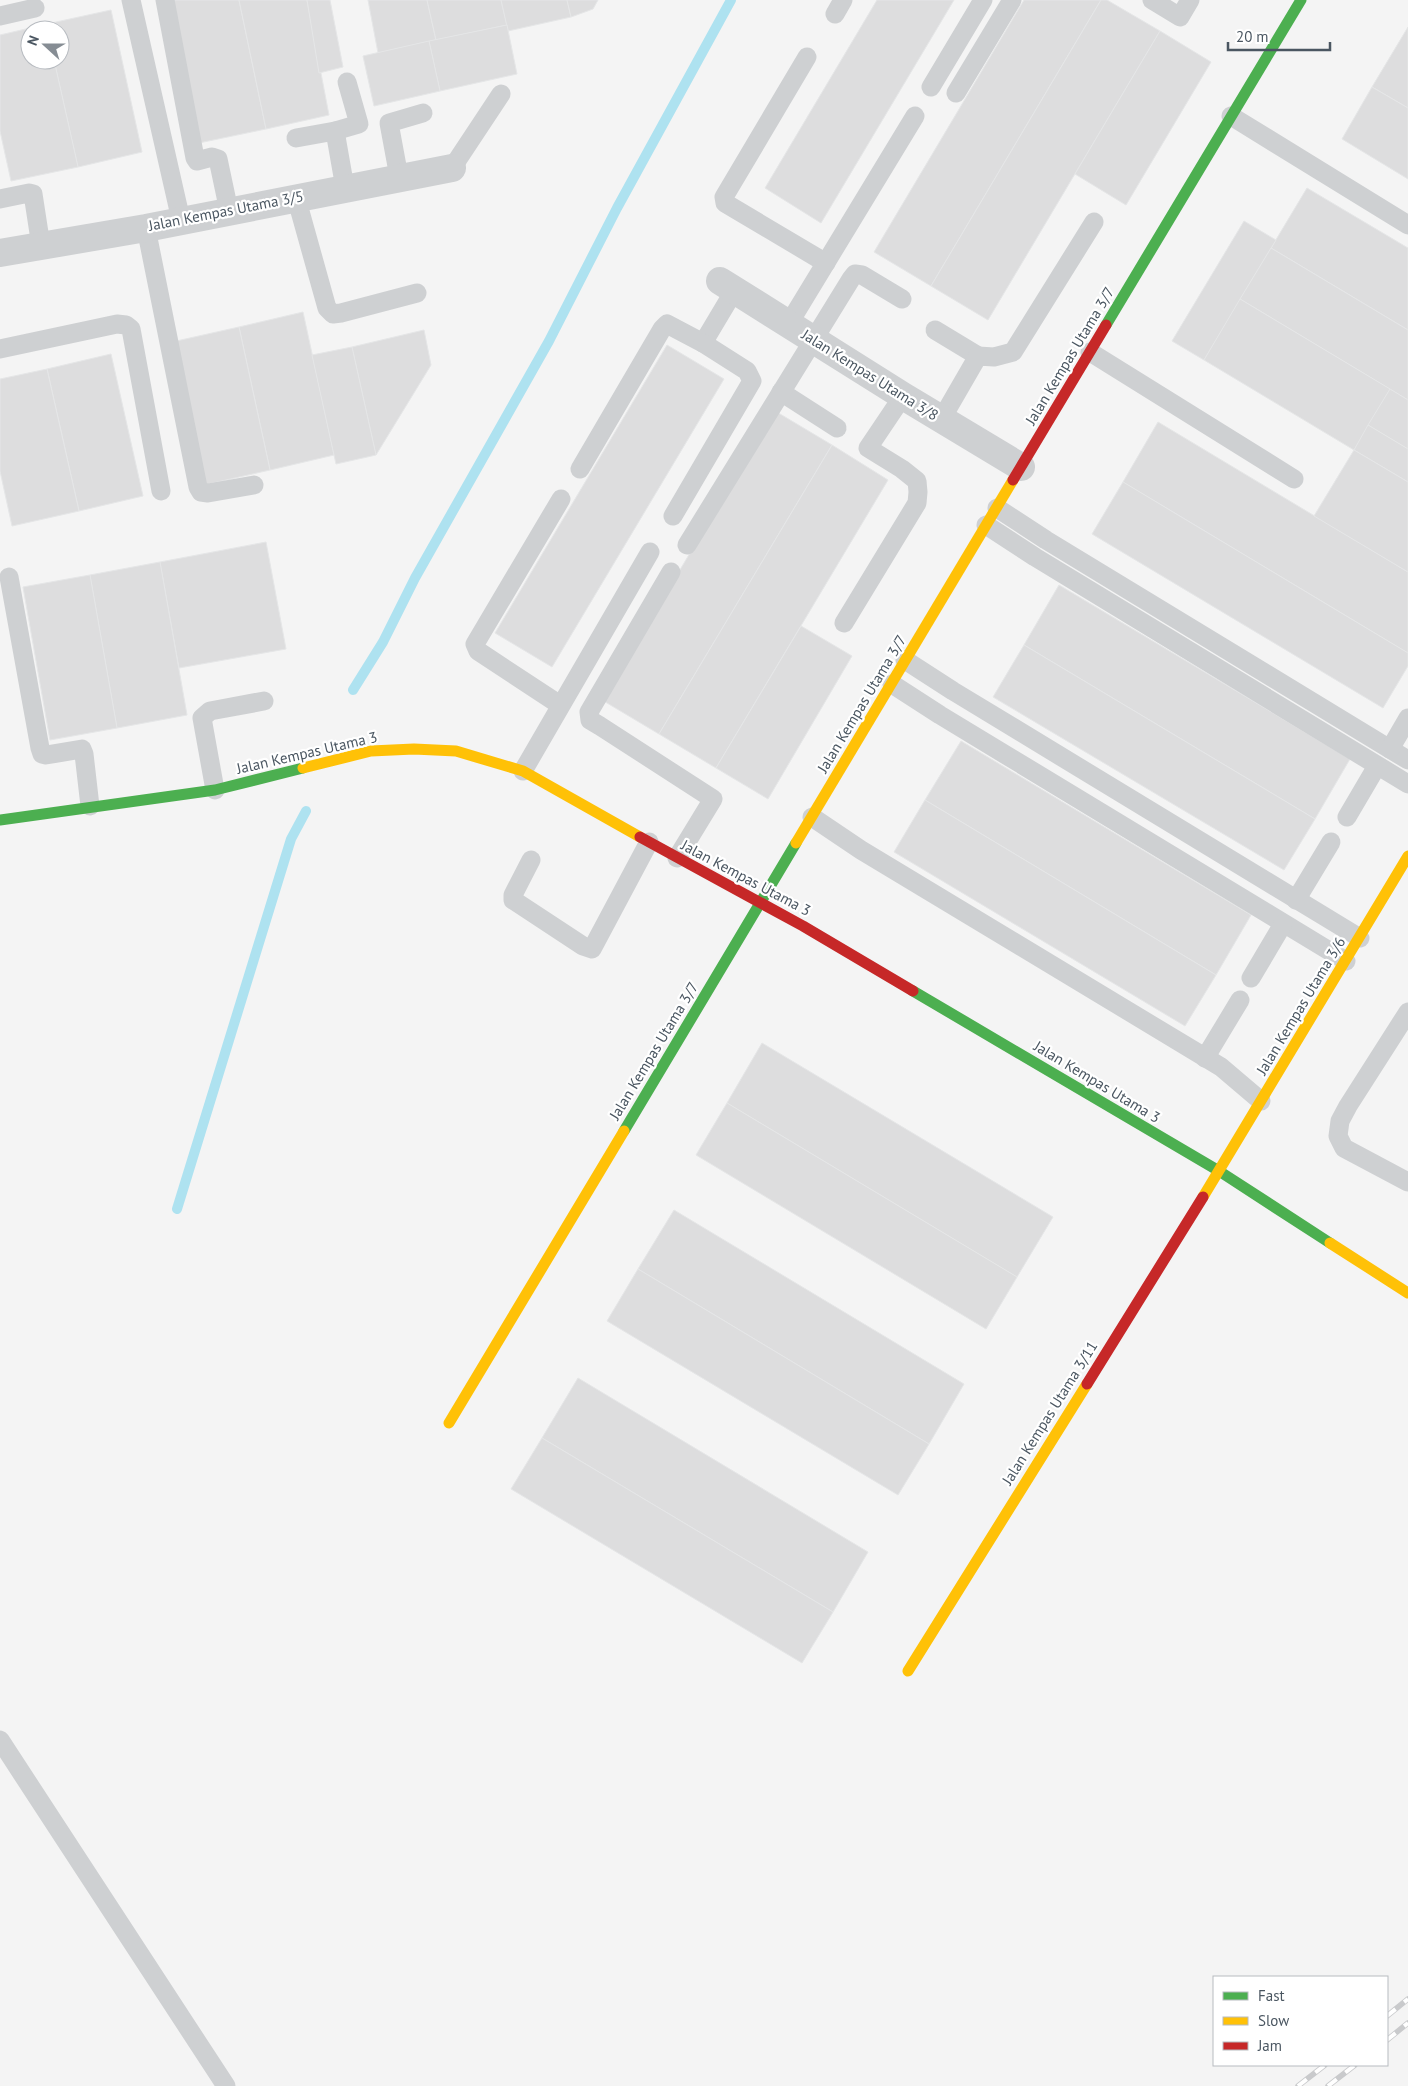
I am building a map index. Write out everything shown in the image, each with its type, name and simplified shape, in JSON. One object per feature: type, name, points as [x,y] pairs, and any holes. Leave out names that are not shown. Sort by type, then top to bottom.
[{"type":"street","name":"Jalan Kempas Utama 3/7","points":[[449,1423],[1300,0]]},
{"type":"street","name":"Jalan Kempas Utama 3/5","points":[[0,253],[146,228],[296,197],[452,168]]},
{"type":"street","name":"Jalan Kempas Utama 3/8","points":[[727,286],[941,420],[1021,467]]},
{"type":"street","name":"Jalan Kempas Utama 3","points":[[0,820],[215,790],[371,751],[414,749],[456,751],[523,772],[803,926],[1218,1171],[1408,1293]]},
{"type":"street","name":"Jalan Kempas Utama 3/6","points":[[1218,1171],[1408,856]]},
{"type":"street","name":"Jalan Kempas Utama 3/11","points":[[908,1671],[1218,1171]]},
{"type":"lane","points":[[131,0],[181,220]]},
{"type":"lane","points":[[165,0],[195,158],[197,161],[212,157],[218,159],[229,211]]},
{"type":"lane","points":[[931,87],[983,0]]},
{"type":"lane","points":[[956,94],[1012,0]]},
{"type":"lane","points":[[1152,0],[1180,17],[1190,0]]},
{"type":"lane","points":[[0,16],[34,8]]},
{"type":"lane","points":[[806,57],[724,197],[725,204],[826,263]]},
{"type":"lane","points":[[296,138],[335,131],[359,124],[347,82]]},
{"type":"lane","points":[[452,168],[502,94]]},
{"type":"lane","points":[[399,177],[389,123],[423,113]]},
{"type":"lane","points":[[788,325],[915,116]]},
{"type":"lane","points":[[1231,116],[1408,225]]},
{"type":"lane","points":[[335,131],[345,188]]},
{"type":"lane","points":[[0,198],[33,194],[41,246]]},
{"type":"lane","points":[[296,197],[327,308],[333,314],[417,293]]},
{"type":"lane","points":[[935,330],[978,356],[994,358],[1013,352],[1094,222]]},
{"type":"lane","points":[[146,228],[198,487],[201,492],[208,493],[254,485]]},
{"type":"lane","points":[[687,545],[855,274],[862,275],[902,299]]},
{"type":"lane","points":[[703,343],[727,286]]},
{"type":"lane","points":[[0,349],[117,324],[126,325],[131,328],[161,490]]},
{"type":"lane","points":[[580,469],[662,328],[667,324],[674,326],[748,371],[752,381],[673,516]]},
{"type":"lane","points":[[1090,352],[1294,479]]},
{"type":"lane","points":[[941,420],[978,356]]},
{"type":"lane","points":[[781,392],[837,428]]},
{"type":"lane","points":[[844,622],[916,503],[917,481],[902,469],[868,448],[903,396]]},
{"type":"lane","points":[[560,705],[478,651],[475,644],[561,499]]},
{"type":"lane","points":[[997,508],[1046,540],[1408,760]]},
{"type":"lane","points":[[986,525],[1035,557],[1408,784]]},
{"type":"lane","points":[[523,772],[650,552]]},
{"type":"lane","points":[[671,572],[589,712],[590,720],[713,799],[677,858]]},
{"type":"lane","points":[[8,577],[42,754],[82,749],[90,806]]},
{"type":"lane","points":[[905,660],[952,691],[1360,938]]},
{"type":"lane","points":[[892,684],[1346,961]]},
{"type":"lane","points":[[215,790],[202,718],[210,711],[264,701]]},
{"type":"lane","points":[[1390,749],[1408,718]]},
{"type":"lane","points":[[1347,817],[1377,766]]},
{"type":"lane","points":[[812,818],[877,860],[1221,1067],[1261,1101]]},
{"type":"lane","points":[[531,860],[513,894],[513,900],[583,946],[592,949],[649,842]]},
{"type":"lane","points":[[1296,900],[1331,842]]},
{"type":"lane","points":[[1250,978],[1283,924]]},
{"type":"lane","points":[[1205,1058],[1240,1000]]},
{"type":"lane","points":[[1408,1012],[1348,1106],[1340,1121],[1338,1136],[1344,1148],[1408,1182]]},
{"type":"lane","points":[[0,1740],[226,2086]]},
{"type":"building","points":[[172,0],[239,0],[266,129],[199,143]]},
{"type":"building","points":[[239,0],[307,0],[329,115],[266,129]]},
{"type":"building","points":[[307,0],[330,0],[343,67],[319,73]]},
{"type":"building","points":[[368,0],[427,0],[436,40],[378,53]]},
{"type":"building","points":[[427,0],[501,0],[507,25],[436,40]]},
{"type":"building","points":[[501,0],[567,0],[571,17],[508,31]]},
{"type":"building","points":[[567,0],[598,0],[593,9],[571,17]]},
{"type":"building","points":[[877,0],[954,0],[821,223],[765,188]]},
{"type":"building","points":[[1024,0],[1101,0],[931,286],[874,252]]},
{"type":"building","points":[[1101,0],[1107,0],[1160,31],[988,320],[931,286]]},
{"type":"building","points":[[111,10],[142,152],[78,167],[56,70],[70,70],[70,20],[65,20]]},
{"type":"building","points":[[507,25],[517,74],[440,91],[429,41]]},
{"type":"building","points":[[1408,27],[1408,108],[1372,87]]},
{"type":"building","points":[[20,30],[20,70],[56,70],[78,167],[11,181],[0,131],[0,35]]},
{"type":"building","points":[[1160,31],[1211,62],[1126,205],[1075,174]]},
{"type":"building","points":[[429,41],[440,91],[374,106],[363,56]]},
{"type":"building","points":[[1372,87],[1408,108],[1408,179],[1342,139]]},
{"type":"building","points":[[1307,188],[1408,248],[1408,330],[1271,248]]},
{"type":"building","points":[[1244,221],[1276,240],[1204,360],[1172,341]]},
{"type":"building","points":[[1271,248],[1408,330],[1408,400],[1240,299]]},
{"type":"building","points":[[1240,299],[1390,389],[1354,450],[1204,360]]},
{"type":"building","points":[[303,312],[334,455],[270,470],[239,327]]},
{"type":"building","points":[[239,327],[270,470],[204,485],[172,342]]},
{"type":"building","points":[[424,330],[431,365],[376,455],[352,347]]},
{"type":"building","points":[[667,345],[724,379],[552,667],[495,633]]},
{"type":"building","points":[[352,347],[376,455],[336,464],[312,355]]},
{"type":"building","points":[[111,354],[143,496],[79,511],[47,369]]},
{"type":"building","points":[[47,369],[79,511],[12,526],[0,471],[0,379]]},
{"type":"building","points":[[1390,389],[1408,400],[1408,449],[1368,425]]},
{"type":"building","points":[[775,411],[832,445],[659,734],[602,700]]},
{"type":"building","points":[[1158,422],[1408,572],[1408,653],[1123,482]]},
{"type":"building","points":[[1368,425],[1408,449],[1408,482],[1354,450]]},
{"type":"building","points":[[832,445],[888,480],[716,768],[659,734]]},
{"type":"building","points":[[1354,450],[1408,482],[1408,572],[1314,516]]},
{"type":"building","points":[[1123,482],[1408,653],[1408,666],[1383,708],[1092,534]]},
{"type":"building","points":[[266,542],[286,649],[179,668],[160,562]]},
{"type":"building","points":[[160,562],[187,715],[117,728],[90,575]]},
{"type":"building","points":[[90,575],[117,728],[50,740],[23,587]]},
{"type":"building","points":[[1059,585],[1350,759],[1315,819],[1024,645]]},
{"type":"building","points":[[801,626],[852,656],[768,799],[716,768]]},
{"type":"building","points":[[1024,645],[1315,819],[1284,870],[993,697]]},
{"type":"building","points":[[961,741],[1251,915],[1216,975],[925,800]]},
{"type":"building","points":[[925,800],[1216,975],[1185,1026],[894,852]]},
{"type":"building","points":[[762,1043],[1053,1217],[1017,1277],[727,1103]]},
{"type":"building","points":[[727,1103],[1017,1277],[986,1329],[696,1155]]},
{"type":"building","points":[[674,1210],[964,1384],[929,1444],[638,1269]]},
{"type":"building","points":[[638,1269],[929,1444],[898,1495],[607,1321]]},
{"type":"building","points":[[578,1378],[868,1552],[833,1612],[542,1438]]},
{"type":"building","points":[[542,1438],[833,1612],[802,1663],[511,1489]]},
{"type":"waterway","points":[[353,690],[383,642],[415,578],[549,341],[617,208],[731,0]]},
{"type":"waterway","points":[[177,1209],[291,839],[306,811]]},
{"type":"railway","points":[[1388,2015],[1408,1999]]},
{"type":"railway","points":[[1388,2039],[1408,2023]]},
{"type":"railway","points":[[1298,2086],[1324,2066]]},
{"type":"railway","points":[[1328,2086],[1354,2066]]},
{"type":"traffic: fast","points":[[1106,325],[1301,0]]},
{"type":"traffic: fast","points":[[0,820],[215,790],[303,768]]},
{"type":"traffic: fast","points":[[624,1131],[796,843]]},
{"type":"traffic: fast","points":[[913,991],[1219,1171],[1330,1243]]},
{"type":"traffic: slow","points":[[796,843],[1013,480]]},
{"type":"traffic: slow","points":[[303,768],[371,751],[414,749],[456,751],[523,771],[640,837]]},
{"type":"traffic: slow","points":[[1203,1197],[1408,856]]},
{"type":"traffic: slow","points":[[449,1423],[624,1131]]},
{"type":"traffic: slow","points":[[1330,1243],[1408,1293]]},
{"type":"traffic: slow","points":[[908,1671],[1087,1384]]},
{"type":"traffic: jam","points":[[1013,480],[1106,325]]},
{"type":"traffic: jam","points":[[640,837],[803,926],[913,991]]},
{"type":"traffic: jam","points":[[1087,1384],[1203,1197]]}]
